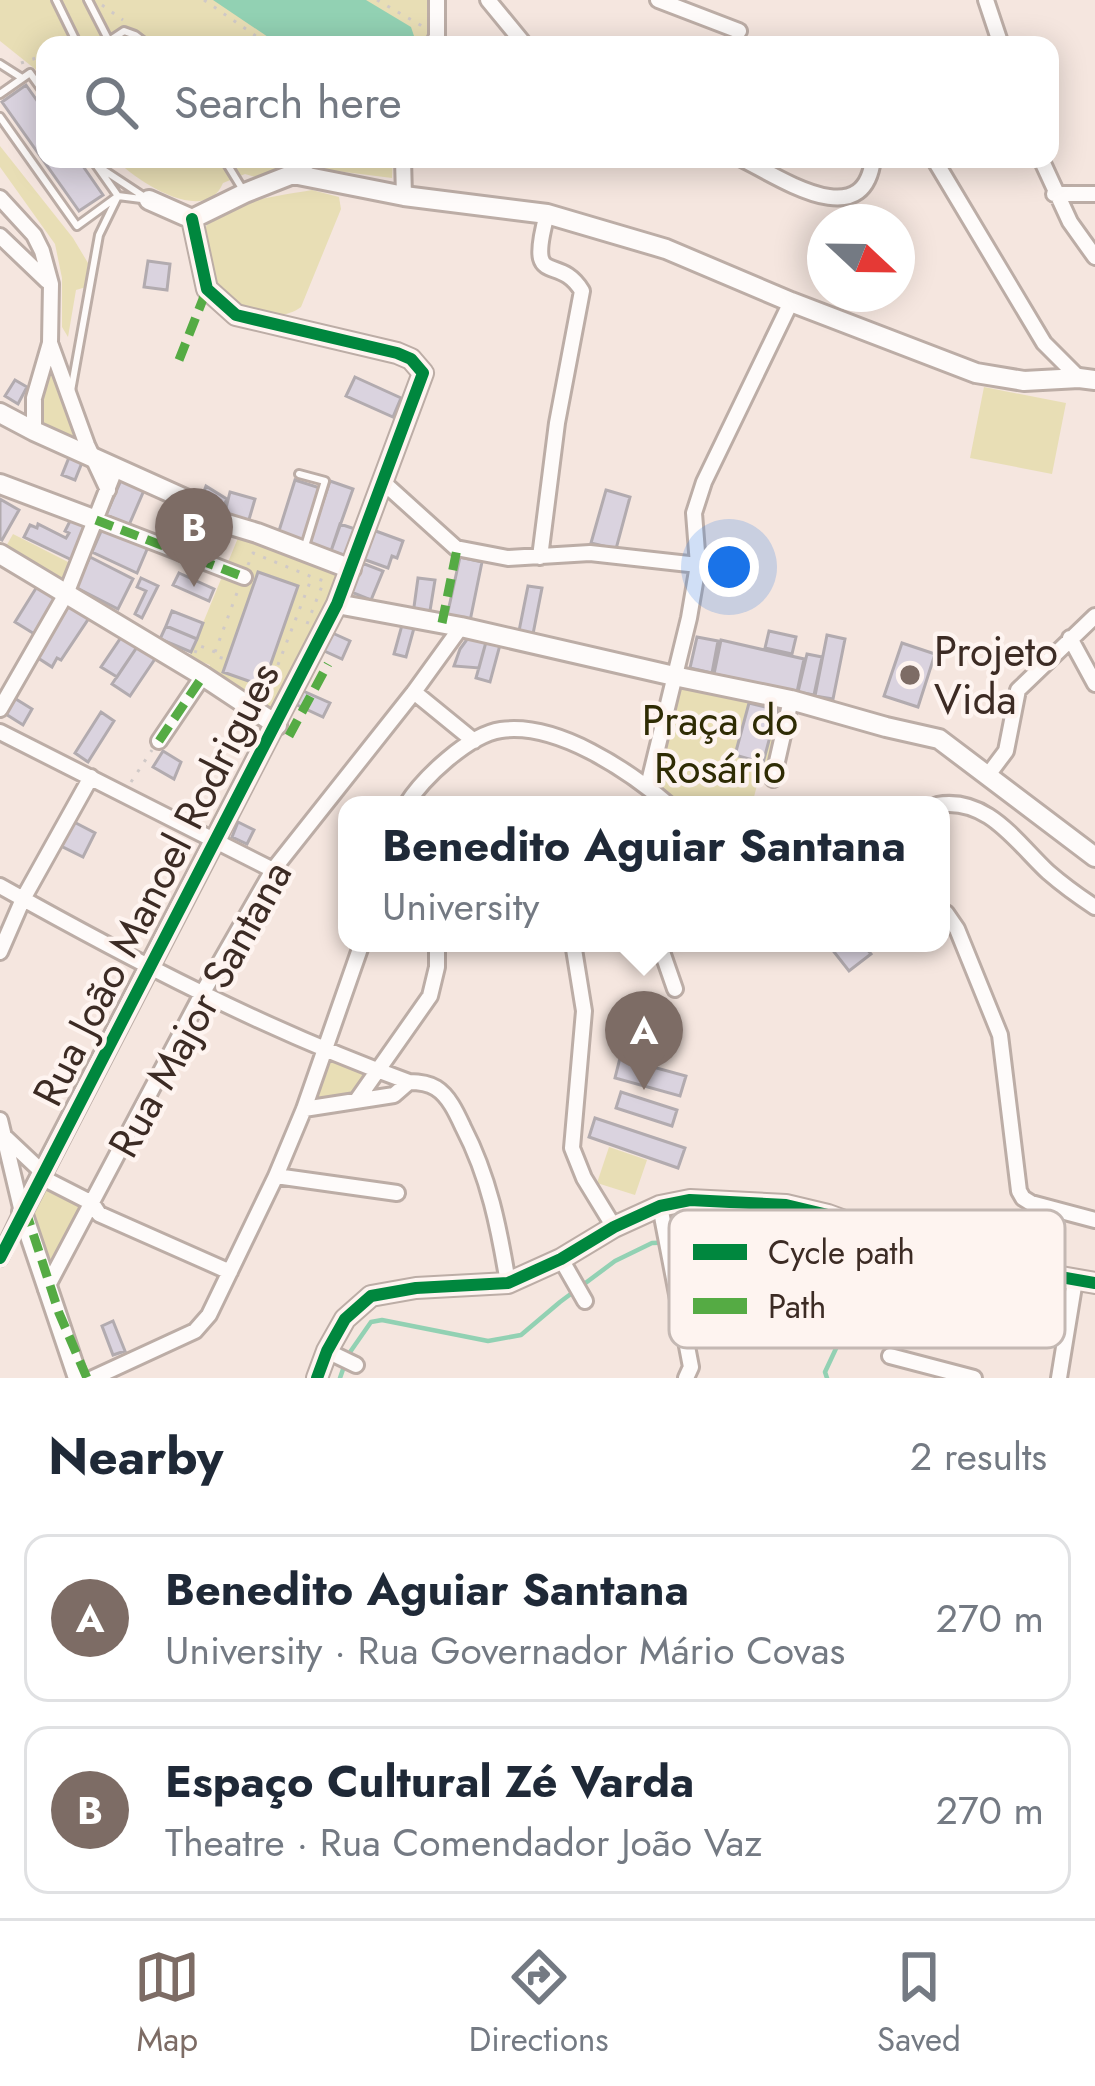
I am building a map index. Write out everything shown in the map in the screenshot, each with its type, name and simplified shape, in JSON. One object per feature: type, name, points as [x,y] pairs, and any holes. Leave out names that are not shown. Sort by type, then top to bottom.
[{"type":"street","points":[[436,0],[437,36]]},
{"type":"street","points":[[488,0],[518,36]]},
{"type":"street","points":[[658,0],[739,31]]},
{"type":"street","points":[[986,0],[998,36]]},
{"type":"street","points":[[149,200],[192,219],[301,168]]},
{"type":"street","points":[[403,168],[404,196]]},
{"type":"street","points":[[760,168],[810,193],[834,198],[853,196],[871,168]]},
{"type":"street","points":[[939,168],[1044,343],[1087,379]]},
{"type":"street","points":[[1044,168],[1070,222],[1095,256]]},
{"type":"street","points":[[293,174],[404,196],[547,214],[666,249],[976,373],[1024,381],[1087,379]]},
{"type":"street","points":[[1054,194],[1095,194]]},
{"type":"street","points":[[0,198],[34,235],[51,284],[50,343],[34,398],[34,431]]},
{"type":"street","points":[[540,557],[559,407],[582,291],[573,279],[546,268],[541,261],[538,244],[547,214]]},
{"type":"street","name":"Rua João Manoel Rodrigues","points":[[0,1258],[337,604],[423,374],[412,359],[397,353],[236,315],[207,289],[192,219]]},
{"type":"street","points":[[0,236],[51,284]]},
{"type":"street","points":[[648,786],[698,565],[694,513],[704,482],[790,302]]},
{"type":"street","points":[[50,343],[108,490]]},
{"type":"street","points":[[0,413],[194,503],[214,520],[351,569]]},
{"type":"street","points":[[0,709],[66,594],[116,467]]},
{"type":"street","points":[[384,483],[456,548],[508,558],[590,553],[698,565]]},
{"type":"street","points":[[0,484],[244,577]]},
{"type":"street","points":[[0,554],[210,674],[277,725]]},
{"type":"street","points":[[337,604],[461,626],[791,700],[939,739],[1095,857]]},
{"type":"street","points":[[988,775],[1006,751],[1018,690],[1095,616]]},
{"type":"street","name":"Rua Major Santana","points":[[46,1289],[273,870],[461,626]]},
{"type":"street","points":[[1070,638],[1095,684]]},
{"type":"street","points":[[159,741],[210,674]]},
{"type":"street","points":[[414,692],[474,741]]},
{"type":"street","points":[[773,779],[791,700]]},
{"type":"street","points":[[411,796],[449,758],[499,730],[538,732],[572,741],[659,796]]},
{"type":"street","points":[[0,732],[273,870]]},
{"type":"street","points":[[0,952],[23,899],[91,777]]},
{"type":"street","points":[[950,805],[963,804],[986,814],[1095,907]]},
{"type":"street","points":[[0,886],[202,994],[324,1050],[442,1091],[484,1170],[508,1283]]},
{"type":"street","points":[[950,919],[1000,1035],[1019,1191],[1031,1203],[1057,1210]]},
{"type":"street","points":[[93,1378],[195,1331],[208,1315],[304,1109],[359,952]]},
{"type":"street","points":[[358,1100],[422,1011],[430,996],[437,952]]},
{"type":"street","points":[[574,952],[584,1011],[572,1148],[614,1227]]},
{"type":"street","points":[[662,952],[675,988]]},
{"type":"street","points":[[304,1109],[394,1095],[409,1082]]},
{"type":"street","points":[[0,1120],[22,1212],[78,1378]]},
{"type":"street","points":[[4,1136],[39,1168],[40,1177],[92,1203],[99,1214],[230,1272]]},
{"type":"street","points":[[276,1176],[397,1193]]},
{"type":"street","points":[[669,1210],[690,1200],[805,1210]]},
{"type":"street","points":[[317,1378],[343,1359],[345,1319],[371,1296],[416,1288],[508,1283],[564,1263],[614,1227],[669,1210]]},
{"type":"street","points":[[1065,1212],[1095,1220]]},
{"type":"street","points":[[661,1214],[669,1264]]},
{"type":"street","points":[[564,1263],[583,1297]]},
{"type":"street","points":[[1058,1378],[1089,1277]]},
{"type":"street","points":[[686,1378],[691,1366],[687,1348]]},
{"type":"street","points":[[890,1356],[974,1378]]},
{"type":"lane","points":[[56,0],[74,36]]},
{"type":"lane","points":[[88,0],[101,36]]},
{"type":"lane","points":[[0,64],[22,78]]},
{"type":"lane","points":[[0,94],[30,73],[36,81]]},
{"type":"lane","points":[[0,117],[77,226],[118,196],[149,200]]},
{"type":"lane","points":[[98,168],[118,196]]},
{"type":"lane","points":[[103,168],[149,200]]},
{"type":"lane","points":[[230,168],[245,193]]},
{"type":"lane","points":[[70,398],[100,235],[118,196]]},
{"type":"lane","points":[[299,474],[325,481],[304,550]]},
{"type":"path","points":[[203,0],[256,36]]},
{"type":"path","points":[[376,0],[422,26],[427,36]]},
{"type":"path","points":[[21,63],[36,58]]},
{"type":"path","points":[[214,652],[253,553],[324,581],[302,640]]},
{"type":"path","points":[[279,698],[267,693],[312,577]]},
{"type":"path","points":[[198,645],[222,655],[210,674]]},
{"type":"path","points":[[123,794],[159,741]]},
{"type":"green space","points":[[0,0],[431,0],[432,36],[36,36],[36,70],[0,41]]},
{"type":"green space","points":[[0,146],[88,263],[86,287],[76,290],[68,337],[62,327],[62,278],[55,244],[0,167]]},
{"type":"green space","points":[[126,168],[280,168],[259,178],[245,174],[223,183],[201,201],[170,195]]},
{"type":"green space","points":[[393,168],[392,178],[321,169]]},
{"type":"green space","points":[[312,190],[339,197],[341,209],[301,307],[271,315],[233,301],[218,286],[209,265],[204,238],[207,225],[240,205]]},
{"type":"green space","points":[[50,367],[78,440],[76,443],[39,420]]},
{"type":"green space","points":[[984,387],[1066,403],[1052,474],[970,458]]},
{"type":"green space","points":[[240,533],[332,570],[339,580],[276,707],[269,710],[209,670],[210,665],[189,657]]},
{"type":"green space","points":[[13,534],[72,564],[64,584],[4,550]]},
{"type":"green space","name":"Praça do Rosário","points":[[680,687],[784,706],[766,782],[758,781],[754,796],[671,796],[657,780]]},
{"type":"green space","points":[[326,1062],[362,1073],[362,1082],[351,1093],[318,1098],[314,1095]]},
{"type":"green space","points":[[609,1147],[647,1160],[635,1195],[597,1183]]},
{"type":"green space","points":[[47,1190],[82,1206],[52,1267],[47,1267],[32,1211]]},
{"type":"shaded area","points":[[213,0],[366,0],[411,27],[414,36],[267,36]]},
{"type":"building","points":[[26,85],[36,99],[36,150],[2,102]]},
{"type":"building","points":[[49,168],[84,168],[103,195],[79,211]]},
{"type":"building","points":[[148,261],[170,264],[167,290],[144,287]]},
{"type":"building","points":[[355,377],[401,398],[393,417],[346,396]]},
{"type":"building","points":[[15,380],[27,387],[18,404],[5,396]]},
{"type":"building","points":[[70,455],[83,460],[75,480],[62,475]]},
{"type":"building","points":[[122,478],[145,488],[129,525],[106,515]]},
{"type":"building","points":[[295,480],[320,488],[303,542],[278,534]]},
{"type":"building","points":[[330,481],[353,489],[331,551],[309,543]]},
{"type":"building","points":[[206,486],[227,499],[220,514],[202,497]]},
{"type":"building","points":[[606,490],[630,497],[616,549],[591,543]]},
{"type":"building","points":[[230,492],[255,499],[248,523],[224,516]]},
{"type":"building","points":[[0,499],[19,510],[2,540],[0,539]]},
{"type":"building","points":[[73,515],[90,524],[72,560],[24,537],[30,525],[37,528],[38,524],[66,538]]},
{"type":"building","points":[[340,524],[358,530],[349,557],[331,551]]},
{"type":"building","points":[[103,527],[148,547],[137,573],[92,552]]},
{"type":"building","points":[[373,530],[403,541],[388,568],[363,559]]},
{"type":"building","points":[[90,557],[133,579],[118,609],[75,587]]},
{"type":"building","points":[[460,557],[482,562],[470,621],[447,616]]},
{"type":"building","points":[[362,563],[383,571],[371,600],[351,592]]},
{"type":"building","points":[[258,572],[298,586],[263,686],[223,672]]},
{"type":"building","points":[[179,573],[214,589],[209,601],[173,585]]},
{"type":"building","points":[[141,578],[158,586],[142,618],[135,614],[146,591],[137,587]]},
{"type":"building","points":[[418,578],[435,580],[429,617],[413,614]]},
{"type":"building","points":[[38,585],[58,598],[36,635],[15,622]]},
{"type":"building","points":[[528,586],[542,588],[533,634],[519,631]]},
{"type":"building","points":[[70,604],[89,618],[52,667],[35,656]]},
{"type":"building","points":[[172,611],[203,623],[197,639],[166,626]]},
{"type":"building","points":[[402,625],[414,628],[406,657],[394,654]]},
{"type":"building","points":[[166,626],[197,639],[191,652],[160,639]]},
{"type":"building","points":[[328,631],[350,641],[342,659],[320,649]]},
{"type":"building","points":[[769,631],[796,637],[792,654],[765,648]]},
{"type":"building","points":[[124,633],[139,644],[117,677],[101,667]]},
{"type":"building","points":[[827,635],[845,639],[833,699],[815,696]]},
{"type":"building","points":[[697,637],[718,641],[712,673],[690,668]]},
{"type":"building","points":[[468,638],[486,642],[479,668],[454,666]]},
{"type":"building","points":[[721,640],[804,659],[797,692],[714,674]]},
{"type":"building","points":[[486,642],[500,645],[490,682],[476,678]]},
{"type":"building","name":"Projeto Vida","points":[[902,643],[935,654],[918,707],[884,696]]},
{"type":"building","points":[[139,644],[157,656],[130,696],[112,684]]},
{"type":"building","points":[[807,654],[822,657],[814,695],[798,692]]},
{"type":"building","points":[[301,690],[330,703],[323,717],[295,704]]},
{"type":"building","points":[[11,696],[32,709],[23,725],[1,711]]},
{"type":"building","points":[[749,703],[777,710],[763,763],[735,755]]},
{"type":"building","points":[[101,712],[114,721],[88,762],[75,753]]},
{"type":"building","points":[[163,751],[181,762],[174,779],[153,767]]},
{"type":"building","points":[[74,822],[95,833],[83,857],[61,846]]},
{"type":"building","points":[[238,822],[254,830],[247,844],[232,837]]},
{"type":"building","points":[[834,952],[869,952],[871,954],[849,971]]},
{"type":"building","points":[[620,1058],[686,1076],[680,1096],[615,1078]]},
{"type":"building","points":[[621,1092],[677,1110],[672,1126],[616,1108]]},
{"type":"building","points":[[595,1118],[685,1148],[678,1168],[589,1137]]},
{"type":"building","points":[[113,1321],[125,1351],[113,1355],[102,1326]]},
{"type":"waterway","points":[[340,1378],[348,1355],[371,1322],[382,1320],[488,1341],[521,1335],[615,1261],[652,1243],[669,1242]]},
{"type":"waterway","points":[[827,1378],[825,1372],[836,1348]]},
{"type":"marked path","points":[[179,360],[207,289]]},
{"type":"marked path","points":[[96,520],[244,577]]},
{"type":"marked path","points":[[442,623],[457,549]]},
{"type":"marked path","points":[[289,736],[328,664]]},
{"type":"marked path","points":[[159,741],[203,676]]},
{"type":"marked path","points":[[30,1209],[27,1215],[59,1313],[87,1378]]},
{"type":"cycle path","points":[[0,1258],[337,604],[423,373],[411,359],[397,353],[236,315],[207,289],[192,219]]},
{"type":"cycle path","points":[[317,1378],[345,1319],[371,1296],[416,1288],[508,1283],[660,1206],[690,1200],[807,1210]]},
{"type":"cycle path","points":[[1065,1278],[1095,1283]]},
{"type":"place","name":"Espaço Cultural Zé Varda","points":[[194,587]]},
{"type":"place","name":"Projeto Vida","points":[[910,675]]},
{"type":"place","name":"Benedito Aguiar Santana","points":[[644,1090]]}]
